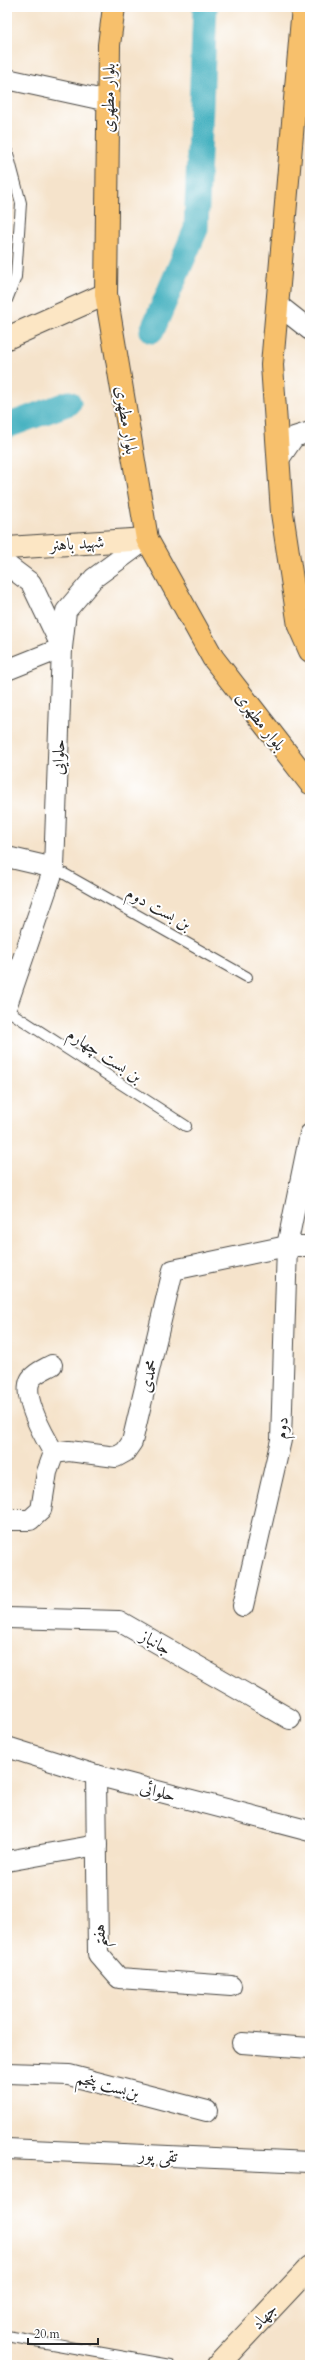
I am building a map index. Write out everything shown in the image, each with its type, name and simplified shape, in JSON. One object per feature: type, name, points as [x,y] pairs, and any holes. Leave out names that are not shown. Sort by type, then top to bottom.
[{"type":"main road","name":"بلوار مطهری","points":[[114,7],[109,45],[106,294],[147,539],[212,658],[310,783]]},
{"type":"main road","points":[[303,7],[272,365],[282,513],[300,626],[310,651]]},
{"type":"main road","points":[[7,338],[106,294]]},
{"type":"main road","name":"شهید باهنر","points":[[7,548],[147,539]]},
{"type":"main road","name":"جهاد","points":[[218,2365],[310,2267]]},
{"type":"street","points":[[7,79],[108,101]]},
{"type":"street","points":[[277,304],[310,330]]},
{"type":"street","points":[[279,459],[294,437],[310,432]]},
{"type":"street","name":"حلوایی","points":[[7,1005],[54,868],[62,648],[66,612],[94,578],[147,539]]},
{"type":"street","points":[[7,565],[31,583],[62,648],[7,670]]},
{"type":"street","points":[[7,857],[54,868]]},
{"type":"street","name":"دوم","points":[[243,1606],[281,1440],[287,1246],[310,1134]]},
{"type":"street","name":"محمدی","points":[[54,1453],[69,1451],[116,1457],[125,1452],[132,1442],[173,1270],[287,1246],[310,1246]]},
{"type":"street","points":[[7,1520],[30,1520],[41,1510],[47,1472],[54,1453],[42,1433],[31,1406],[29,1385],[36,1374],[52,1365]]},
{"type":"street","name":"جانباز","points":[[7,1618],[119,1621],[290,1719]]},
{"type":"street","name":"حلوائی","points":[[7,1748],[96,1775],[310,1830]]},
{"type":"street","name":"هفتم","points":[[96,1775],[98,1954],[119,1978],[231,1986]]},
{"type":"street","points":[[7,1861],[97,1845]]},
{"type":"street","points":[[242,2043],[310,2048]]},
{"type":"street","name":"بن‌بست پنجم","points":[[7,2073],[69,2075],[207,2111]]},
{"type":"street","name":"تقی پور","points":[[7,2148],[310,2162]]},
{"type":"lane","points":[[7,150],[21,203],[16,277],[7,300]]},
{"type":"lane","name":"بن بست دوم","points":[[54,868],[247,977]]},
{"type":"lane","name":"بن بست چهارم","points":[[7,1010],[186,1126]]},
{"type":"lane","points":[[7,2336],[170,2365]]},
{"type":"waterway","points":[[152,331],[196,229],[205,7]]},
{"type":"waterway","points":[[7,426],[69,403]]}]
